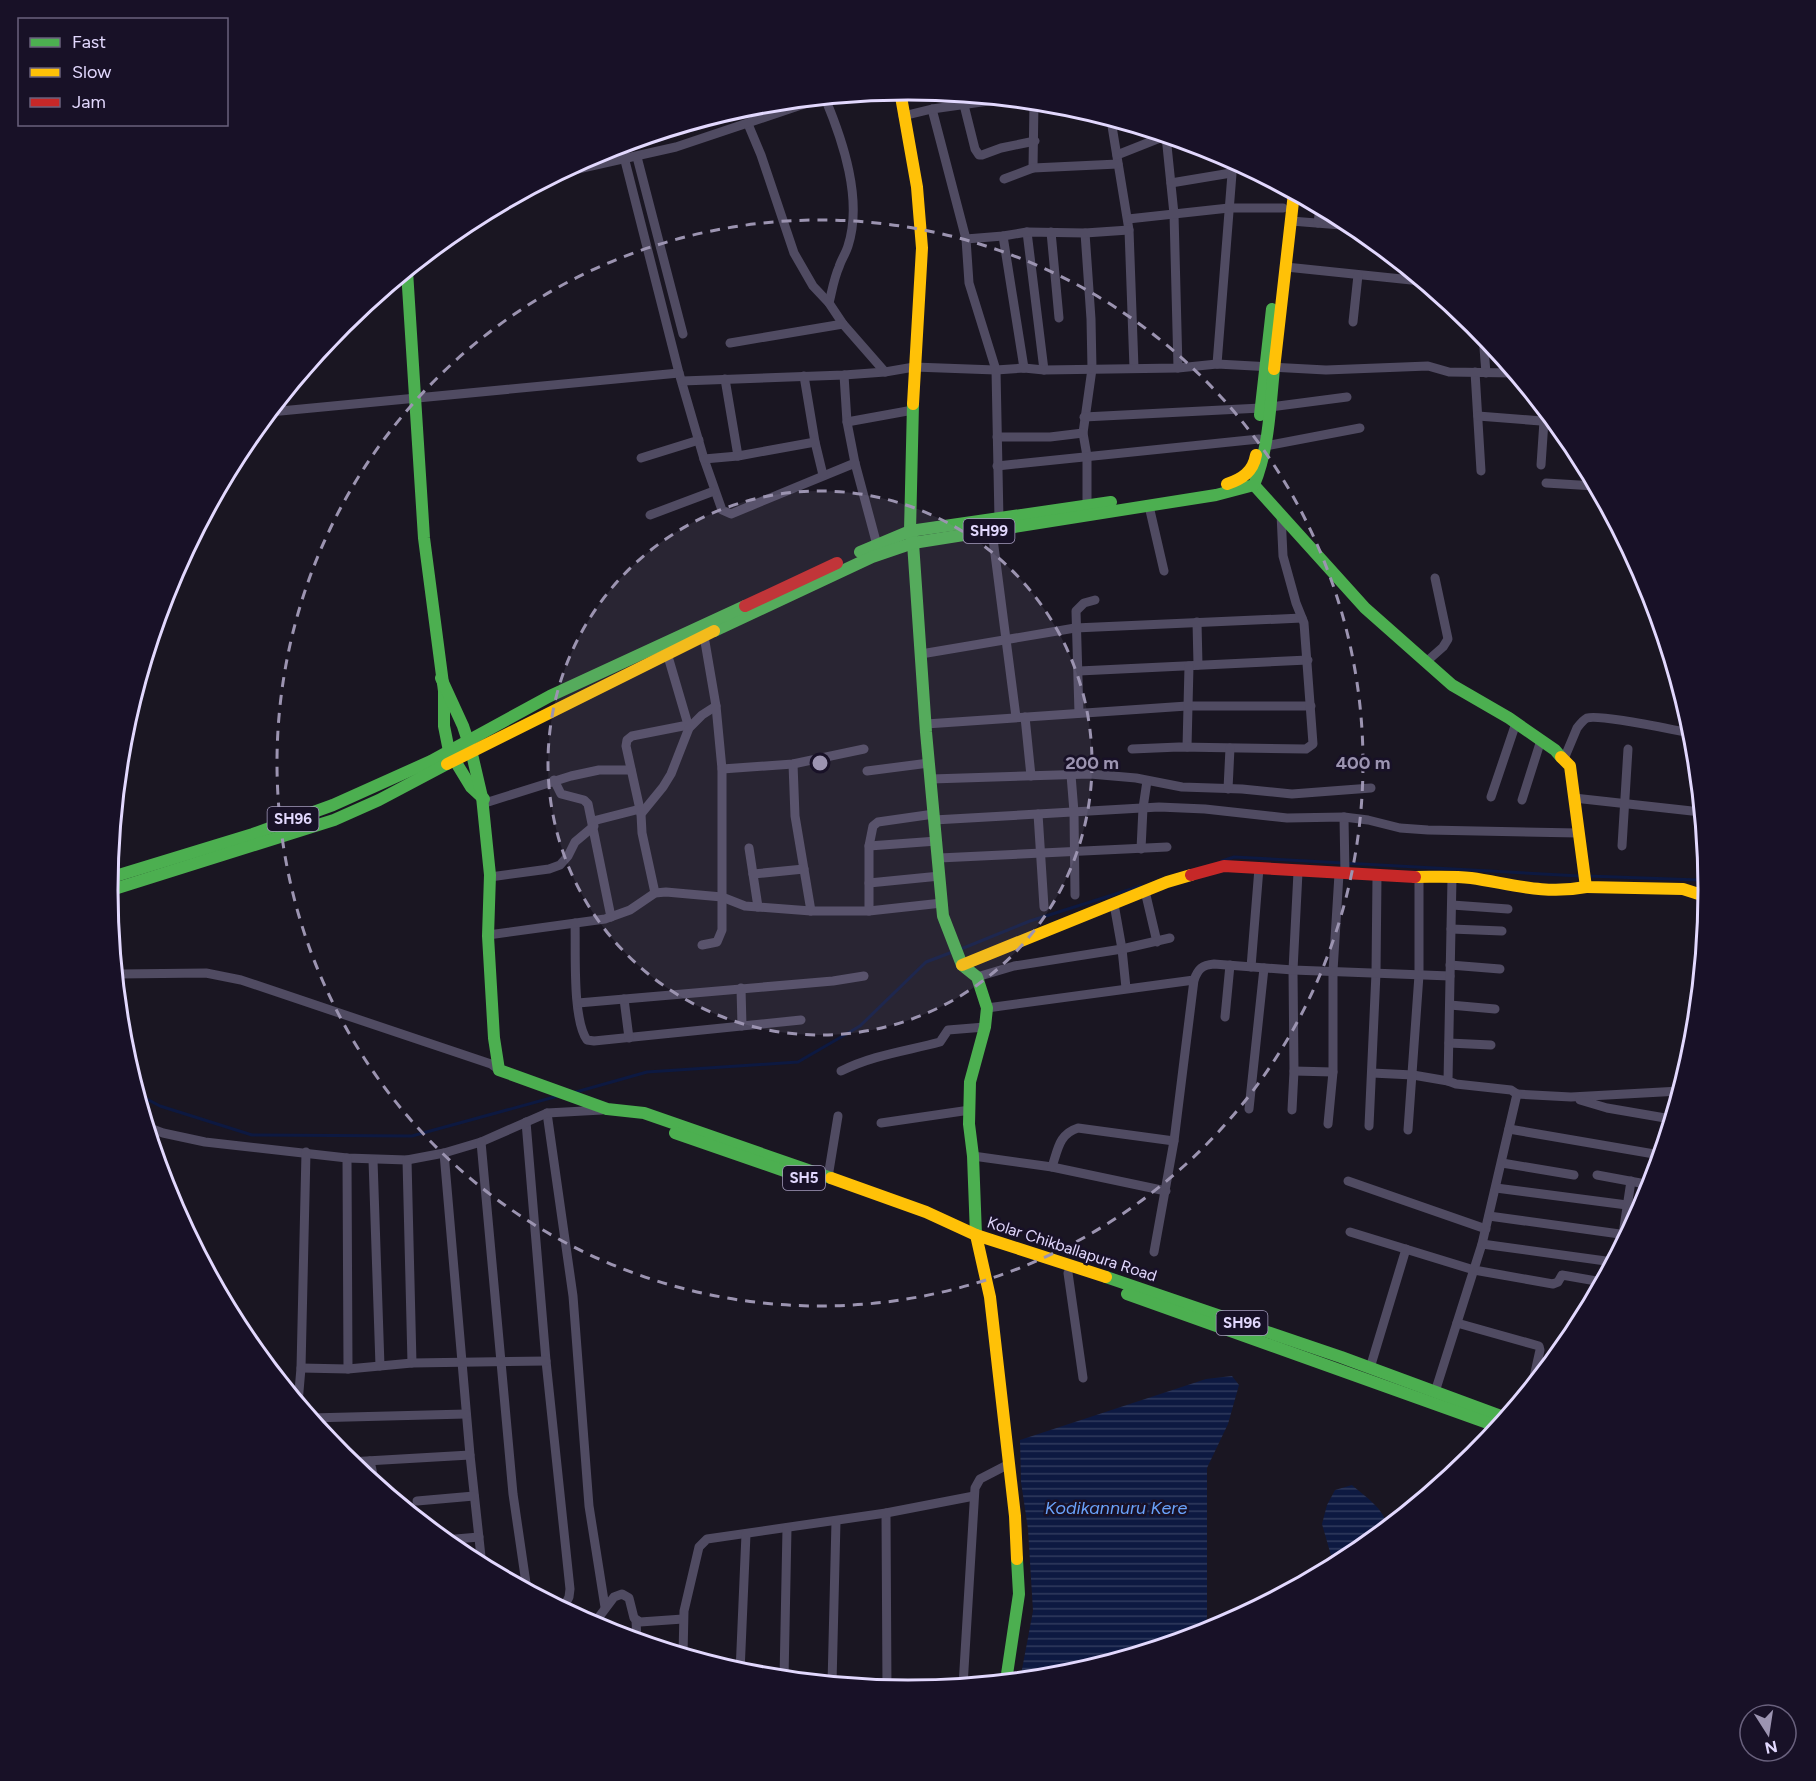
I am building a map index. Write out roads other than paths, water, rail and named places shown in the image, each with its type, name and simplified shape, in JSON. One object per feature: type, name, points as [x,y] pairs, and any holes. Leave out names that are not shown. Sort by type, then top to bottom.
[{"type":"main road","points":[[901,100],[917,187],[922,248],[914,367],[912,537],[943,916],[961,962],[977,977],[987,1008],[985,1026],[970,1082],[970,1110],[977,1240],[990,1297],[1015,1516],[1019,1594],[1007,1674]]},
{"type":"main road","name":"SH99","points":[[471,744],[912,537],[992,531],[1216,495],[1254,484],[1260,471],[1284,196]]},
{"type":"main road","name":"SH99","points":[[1270,367],[1286,267],[1293,201]]},
{"type":"main road","points":[[408,280],[424,538],[444,691],[444,736],[436,765],[471,787]]},
{"type":"main road","name":"SH99","points":[[471,744],[493,727],[550,696],[877,545],[999,520],[1221,486],[1240,480],[1255,464],[1262,442]]},
{"type":"main road","points":[[1254,484],[1365,608],[1452,685],[1516,723],[1570,766],[1586,884]]},
{"type":"main road","points":[[441,678],[471,744],[484,801],[490,877],[488,935],[492,1029],[499,1070]]},
{"type":"main road","points":[[461,719],[476,730],[493,727]]},
{"type":"main road","points":[[444,726],[452,756],[471,787],[484,801]]},
{"type":"main road","name":"SH96","points":[[118,888],[334,820],[471,744]]},
{"type":"main road","name":"SH96","points":[[119,875],[253,834],[436,765]]},
{"type":"main road","points":[[961,962],[1145,891],[1217,867],[1239,866],[1377,876],[1469,878],[1547,891],[1564,891],[1586,884],[1683,889],[1698,894]]},
{"type":"main road","name":"SH5","points":[[499,1070],[603,1107],[630,1113],[640,1120],[713,1147],[977,1240]]},
{"type":"main road","name":"Kolar Chikballapura Road","points":[[630,1113],[644,1113],[926,1212],[977,1240],[1491,1423]]},
{"type":"main road","name":"Kolar Chikballapura Road","points":[[977,1240],[1105,1276],[1498,1415]]},
{"type":"street","points":[[903,116],[932,109],[974,103]]},
{"type":"street","points":[[826,105],[839,133],[852,194],[852,224],[848,246],[839,267],[829,303]]},
{"type":"street","points":[[964,105],[975,149],[979,154],[1035,141]]},
{"type":"street","points":[[932,109],[966,239],[969,283],[996,370],[999,520]]},
{"type":"street","points":[[595,166],[637,157],[789,110]]},
{"type":"street","points":[[1033,168],[1034,111]]},
{"type":"street","points":[[748,124],[761,155],[794,253],[813,286],[885,372]]},
{"type":"street","points":[[1112,127],[1129,230],[1134,368]]},
{"type":"street","points":[[1004,179],[1033,168],[1118,159],[1157,140]]},
{"type":"street","points":[[1167,144],[1174,214],[1178,368]]},
{"type":"street","points":[[623,154],[680,377],[714,491],[722,510],[731,514],[855,463]]},
{"type":"street","points":[[637,157],[683,334]]},
{"type":"street","points":[[1171,183],[1231,173],[1217,364]]},
{"type":"street","points":[[1128,219],[1229,208],[1283,208]]},
{"type":"street","points":[[1318,224],[1319,216]]},
{"type":"street","points":[[1291,221],[1333,225]]},
{"type":"street","points":[[966,239],[1027,232],[1085,233],[1129,230]]},
{"type":"street","points":[[1051,231],[1059,318]]},
{"type":"street","points":[[1027,232],[1044,370]]},
{"type":"street","points":[[1085,233],[1092,369],[1083,433],[1087,456],[1088,506]]},
{"type":"street","points":[[1003,236],[1024,368]]},
{"type":"street","points":[[1286,267],[1408,280]]},
{"type":"street","points":[[1353,322],[1358,274]]},
{"type":"street","points":[[729,343],[843,324]]},
{"type":"street","points":[[1485,351],[1486,373]]},
{"type":"street","points":[[280,411],[416,397],[680,377],[725,379],[844,375],[914,367],[1044,370],[1178,368],[1217,364],[1326,370],[1428,366],[1449,372],[1504,373]]},
{"type":"street","points":[[1475,372],[1481,471]]},
{"type":"street","points":[[804,375],[815,442],[824,476]]},
{"type":"street","points":[[844,375],[847,422],[855,463],[877,545]]},
{"type":"street","points":[[725,379],[738,456]]},
{"type":"street","points":[[1084,417],[1266,408],[1347,397]]},
{"type":"street","points":[[847,422],[913,410]]},
{"type":"street","points":[[1478,416],[1543,422]]},
{"type":"street","points":[[997,466],[1087,456],[1262,442],[1360,428]]},
{"type":"street","points":[[1541,465],[1548,428]]},
{"type":"street","points":[[997,437],[1050,437],[1083,433]]},
{"type":"street","points":[[641,458],[699,440]]},
{"type":"street","points":[[704,459],[738,456],[815,442]]},
{"type":"street","points":[[1546,483],[1586,485]]},
{"type":"street","points":[[650,515],[714,491]]},
{"type":"street","points":[[1149,506],[1164,571]]},
{"type":"street","points":[[1132,749],[1188,747],[1306,750],[1313,744],[1308,660],[1302,618],[1283,556],[1281,514]]},
{"type":"street","points":[[992,531],[1006,638],[1031,776]]},
{"type":"street","points":[[1426,662],[1443,647],[1448,639],[1435,578]]},
{"type":"street","points":[[1079,713],[1076,611],[1079,607],[1095,600]]},
{"type":"street","points":[[921,654],[1075,628],[1302,618]]},
{"type":"street","points":[[1188,747],[1187,706],[1197,622]]},
{"type":"street","points":[[702,945],[717,942],[721,937],[722,897],[722,769],[716,706],[704,636]]},
{"type":"street","points":[[668,653],[689,726]]},
{"type":"street","points":[[1078,671],[1308,660]]},
{"type":"street","points":[[490,877],[549,869],[560,865],[575,842],[593,823],[640,811],[663,787],[671,774],[689,726],[716,706]]},
{"type":"street","points":[[926,724],[1187,706],[1311,706]]},
{"type":"street","points":[[1564,759],[1580,723],[1588,718],[1604,718],[1682,732]]},
{"type":"street","points":[[1491,797],[1516,723]]},
{"type":"street","points":[[654,893],[626,746],[627,740],[632,736],[689,726]]},
{"type":"street","points":[[1522,800],[1540,740]]},
{"type":"street","points":[[1228,789],[1230,748]]},
{"type":"street","points":[[722,769],[793,764],[864,749]]},
{"type":"street","points":[[1622,846],[1628,749]]},
{"type":"street","points":[[867,771],[929,763]]},
{"type":"street","points":[[793,764],[795,816],[811,911]]},
{"type":"street","points":[[484,801],[554,780],[599,770],[631,770]]},
{"type":"street","points":[[1071,775],[1075,895]]},
{"type":"street","points":[[931,779],[1112,775],[1182,787],[1292,794],[1371,788]]},
{"type":"street","points":[[554,780],[561,794],[584,800],[588,804],[611,917]]},
{"type":"street","points":[[1141,849],[1147,781]]},
{"type":"street","points":[[1574,798],[1693,811]]},
{"type":"street","points":[[869,911],[868,846],[871,829],[878,822],[934,817],[1143,808],[1205,809],[1287,818],[1344,817],[1400,828],[1428,830],[1578,833]]},
{"type":"street","points":[[1038,814],[1044,907]]},
{"type":"street","points":[[1328,1124],[1333,1072],[1333,971],[1343,872],[1344,817]]},
{"type":"street","points":[[868,846],[937,841]]},
{"type":"street","points":[[939,858],[1167,847]]},
{"type":"street","points":[[749,848],[758,907]]},
{"type":"street","points":[[1251,967],[1260,868]]},
{"type":"street","points":[[753,874],[804,869]]},
{"type":"street","points":[[1292,1110],[1293,970],[1298,872]]},
{"type":"street","points":[[869,883],[940,876]]},
{"type":"street","points":[[1369,1126],[1376,973],[1377,876]]},
{"type":"street","points":[[1408,1130],[1419,975],[1419,877]]},
{"type":"street","points":[[1448,1081],[1452,878]]},
{"type":"street","points":[[1145,891],[1157,942]]},
{"type":"street","points":[[488,935],[611,917],[630,910],[654,893],[682,892],[722,897],[746,906],[811,911],[869,911],[942,903]]},
{"type":"street","points":[[1114,904],[1126,988]]},
{"type":"street","points":[[1452,904],[1508,909]]},
{"type":"street","points":[[575,923],[578,1003],[583,1035],[587,1040],[628,1038],[801,1020]]},
{"type":"street","points":[[1451,929],[1502,931]]},
{"type":"street","points":[[977,977],[1014,966],[1122,949],[1170,938]]},
{"type":"street","points":[[1154,1252],[1174,1141],[1194,980],[1198,969],[1206,964],[1450,976]]},
{"type":"street","points":[[1225,1017],[1230,965]]},
{"type":"street","points":[[1450,965],[1500,969]]},
{"type":"street","points":[[1249,1109],[1264,968]]},
{"type":"street","points":[[123,972],[206,974],[242,980],[491,1064],[499,1070]]},
{"type":"street","points":[[578,1003],[833,981],[864,976]]},
{"type":"street","points":[[987,1008],[1194,980]]},
{"type":"street","points":[[741,988],[742,1026]]},
{"type":"street","points":[[624,999],[628,1038]]},
{"type":"street","points":[[1450,1005],[1495,1009]]},
{"type":"street","points":[[841,1071],[862,1060],[882,1054],[940,1042],[948,1030],[985,1026]]},
{"type":"street","points":[[1449,1043],[1491,1045]]},
{"type":"street","points":[[1294,1071],[1333,1072]]},
{"type":"street","points":[[1372,1073],[1413,1075],[1455,1084],[1511,1090],[1517,1094],[1571,1097],[1672,1091]]},
{"type":"street","points":[[1435,1392],[1482,1244],[1517,1094]]},
{"type":"street","points":[[1571,1097],[1607,1107],[1664,1118]]},
{"type":"street","points":[[156,1130],[205,1142],[347,1158],[407,1160],[444,1153],[481,1142],[547,1113],[603,1107]]},
{"type":"street","points":[[881,1123],[970,1110]]},
{"type":"street","points":[[547,1113],[573,1296],[589,1506],[604,1604]]},
{"type":"street","points":[[828,1177],[838,1116]]},
{"type":"street","points":[[526,1122],[546,1361],[570,1589],[567,1602]]},
{"type":"street","points":[[1052,1167],[1062,1138],[1069,1131],[1078,1128],[1174,1141]]},
{"type":"street","points":[[1509,1129],[1652,1154]]},
{"type":"street","points":[[481,1142],[513,1494],[527,1582]]},
{"type":"street","points":[[299,1393],[306,1152]]},
{"type":"street","points":[[444,1153],[466,1414],[481,1555]]},
{"type":"street","points":[[973,1156],[1052,1167],[1166,1191]]},
{"type":"street","points":[[347,1158],[348,1369]]},
{"type":"street","points":[[373,1160],[380,1366]]},
{"type":"street","points":[[407,1160],[412,1363]]},
{"type":"street","points":[[1502,1163],[1574,1175]]},
{"type":"street","points":[[1597,1175],[1642,1183]]},
{"type":"street","points":[[1348,1181],[1486,1229]]},
{"type":"street","points":[[1626,1220],[1631,1181]]},
{"type":"street","points":[[1496,1188],[1627,1205]]},
{"type":"street","points":[[1489,1216],[1620,1233]]},
{"type":"street","points":[[1350,1232],[1474,1270],[1553,1284],[1558,1282],[1563,1275],[1595,1281]]},
{"type":"street","points":[[1482,1244],[1606,1261]]},
{"type":"street","points":[[1370,1368],[1406,1250]]},
{"type":"street","points":[[1068,1273],[1083,1378]]},
{"type":"street","points":[[1457,1323],[1539,1346],[1535,1370]]},
{"type":"street","points":[[301,1368],[348,1369],[412,1363],[546,1361]]},
{"type":"street","points":[[321,1419],[466,1414]]},
{"type":"street","points":[[362,1461],[470,1455]]},
{"type":"street","points":[[370,1461],[372,1470]]},
{"type":"street","points":[[963,1679],[975,1488],[981,1479],[1009,1464]]},
{"type":"street","points":[[417,1501],[474,1496]]},
{"type":"street","points":[[683,1648],[683,1619],[699,1547],[702,1543],[712,1538],[886,1513],[974,1496]]},
{"type":"street","points":[[886,1513],[887,1680]]},
{"type":"street","points":[[832,1677],[836,1521]]},
{"type":"street","points":[[784,1670],[787,1528]]},
{"type":"street","points":[[740,1662],[746,1534]]},
{"type":"street","points":[[458,1539],[479,1537]]},
{"type":"street","points":[[598,1616],[604,1604],[622,1594],[628,1598],[636,1620],[637,1632]]},
{"type":"street","points":[[636,1620],[645,1623],[683,1619]]},
{"type":"water","name":"Kodikannuru Kere","points":[[1232,1376],[1239,1385],[1228,1424],[1207,1468],[1206,1621],[1162,1639],[1112,1654],[1021,1672],[1033,1611],[1028,1529],[1021,1482],[1020,1440],[1206,1379]]},
{"type":"water","points":[[1352,1485],[1379,1509],[1385,1520],[1331,1557],[1322,1524],[1327,1505],[1335,1490]]},
{"type":"waterway","points":[[1222,861],[1234,857],[1580,876]]},
{"type":"waterway","points":[[1587,876],[1698,880]]},
{"type":"waterway","points":[[961,949],[1030,921],[1141,886]]},
{"type":"waterway","points":[[576,1092],[647,1072],[798,1062],[860,1026],[926,962],[955,951]]},
{"type":"waterway","points":[[146,1099],[160,1106],[252,1135],[412,1136],[558,1096]]}]
